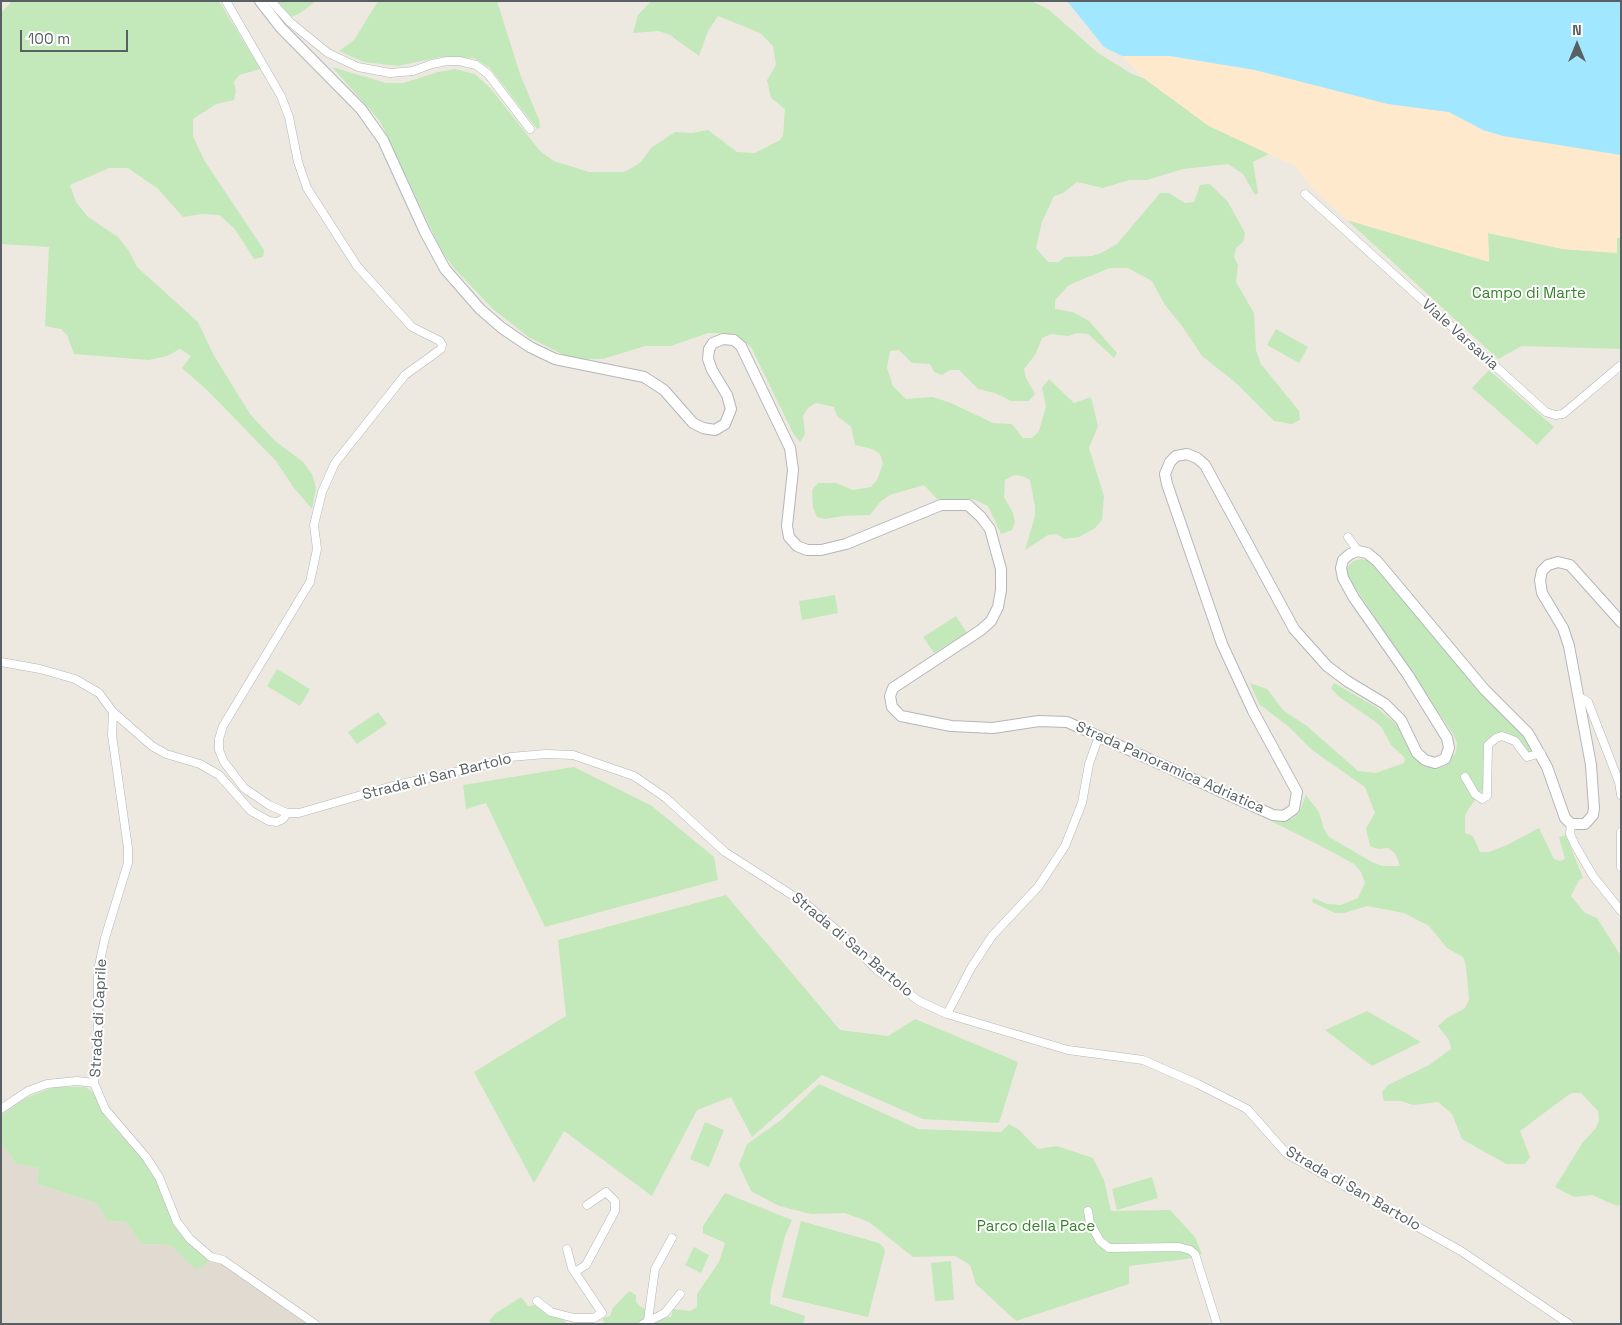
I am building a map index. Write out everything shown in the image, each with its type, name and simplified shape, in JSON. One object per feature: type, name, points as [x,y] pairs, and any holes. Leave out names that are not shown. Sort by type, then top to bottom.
[{"type":"street","points":[[226,1],[281,96],[289,117],[298,162],[307,188],[357,266],[412,327],[440,341],[442,345],[441,349],[405,375],[335,463],[322,492],[314,525],[317,549],[310,582],[223,726],[219,739],[219,750],[224,762],[244,788],[269,805],[287,813]]},
{"type":"street","name":"Strada Panoramica Adriatica","points":[[260,1],[281,28],[360,109],[383,140],[425,232],[445,269],[480,308],[502,328],[530,347],[555,359],[644,377],[664,390],[694,423],[703,428],[715,430],[725,424],[731,409],[727,395],[712,370],[708,358],[709,349],[714,343],[723,339],[734,340],[742,346],[790,448],[793,470],[787,526],[789,537],[797,546],[807,550],[821,550],[846,544],[942,505],[968,505],[981,517],[990,529],[1001,569],[1001,590],[998,607],[991,621],[981,630],[892,688],[890,696],[892,708],[901,716],[951,726],[993,728],[1039,721],[1067,722],[1273,815],[1284,816],[1294,808],[1297,792],[1253,711],[1222,644],[1167,484],[1165,474],[1170,462],[1176,456],[1187,454],[1197,458],[1204,465],[1294,629],[1308,647],[1327,666],[1347,681],[1385,704],[1401,720],[1418,753],[1425,760],[1435,763],[1445,758],[1449,748],[1447,738],[1408,675],[1354,598],[1343,578],[1341,568],[1343,560],[1350,554],[1358,551]]},
{"type":"street","points":[[271,1],[290,22],[328,53],[358,67],[390,72],[413,71],[447,61],[460,61],[476,65],[488,74],[530,129]]},
{"type":"street","name":"Viale Varsavia","points":[[1305,194],[1546,412],[1555,415],[1563,414],[1621,365]]},
{"type":"street","points":[[1348,537],[1358,551],[1367,553],[1377,561],[1484,689],[1528,733],[1541,753],[1565,818],[1571,824],[1572,839],[1593,876],[1621,911]]},
{"type":"street","points":[[1571,824],[1585,824],[1593,815],[1591,765],[1569,646],[1563,628],[1542,593],[1540,580],[1542,571],[1548,565],[1558,562],[1570,565],[1621,622]]},
{"type":"street","points":[[1,662],[40,669],[75,679],[99,693],[113,712]]},
{"type":"street","points":[[1578,696],[1588,702],[1619,782],[1621,795]]},
{"type":"street","name":"Strada di San Bartolo","points":[[113,712],[152,746],[166,754],[200,764],[219,775],[242,804],[258,816],[277,822],[283,819],[287,813],[308,811],[396,785],[510,757],[546,754],[573,755],[634,776],[666,798],[725,852],[806,904],[840,933],[877,970],[919,1001],[947,1014],[1068,1050],[1143,1060],[1198,1084],[1247,1109],[1287,1154],[1461,1251],[1565,1323]]},
{"type":"street","name":"Strada di Caprile","points":[[113,712],[112,735],[128,863],[105,938],[98,970],[98,1036],[94,1083],[105,1109],[146,1157],[159,1177],[177,1222],[190,1239],[211,1257],[222,1260],[315,1324]]},
{"type":"street","points":[[947,1014],[971,968],[998,928],[1038,887],[1065,846],[1082,803],[1089,764],[1099,736]]},
{"type":"street","points":[[1465,777],[1474,794],[1482,799],[1487,796],[1488,745],[1496,738],[1502,736],[1515,741],[1527,757],[1541,753]]},
{"type":"street","points":[[1621,832],[1621,868]]},
{"type":"street","points":[[1,1109],[28,1091],[47,1084],[77,1081],[94,1083]]},
{"type":"street","points":[[575,1272],[586,1265],[615,1210],[615,1201],[606,1192],[587,1205]]},
{"type":"street","points":[[1088,1212],[1090,1223],[1100,1240],[1109,1248],[1179,1248],[1190,1250],[1195,1254],[1217,1324]]},
{"type":"street","points":[[646,1322],[655,1269],[672,1238]]},
{"type":"street","points":[[537,1301],[551,1312],[598,1320],[602,1313],[600,1308],[585,1290],[575,1272],[567,1250]]},
{"type":"street","points":[[646,1322],[656,1319],[665,1313],[680,1294]]},
{"type":"shaded area","points":[[1,1143],[16,1164],[39,1168],[37,1184],[96,1203],[108,1221],[126,1222],[141,1244],[170,1245],[196,1269],[209,1261],[222,1264],[310,1324],[1,1324]]},
{"type":"green space","points":[[12,1],[219,1],[255,60],[260,69],[239,75],[234,82],[236,91],[234,100],[216,104],[193,119],[193,136],[204,160],[264,250],[263,257],[254,259],[234,228],[219,215],[201,214],[183,217],[158,189],[128,168],[109,168],[70,185],[76,202],[88,217],[118,237],[129,251],[137,267],[198,322],[213,354],[250,414],[274,440],[303,462],[312,474],[316,488],[312,509],[294,488],[276,461],[208,391],[182,368],[191,356],[180,349],[167,356],[149,360],[74,354],[67,335],[61,329],[45,326],[49,247],[1,244],[1,13]]},
{"type":"green space","points":[[277,1],[316,1],[291,17]]},
{"type":"green space","points":[[378,1],[497,1],[520,74],[539,120],[540,127],[537,129],[490,68],[474,58],[440,57],[398,66],[364,62],[339,51],[354,40]]},
{"type":"green space","points":[[651,1],[1031,1],[1048,9],[1098,53],[1130,73],[1145,79],[1209,126],[1269,154],[1253,162],[1258,193],[1255,195],[1243,174],[1228,164],[1183,169],[1147,180],[1129,180],[1103,188],[1077,182],[1063,193],[1054,196],[1042,222],[1036,248],[1048,262],[1058,262],[1065,257],[1092,256],[1101,253],[1117,244],[1160,193],[1169,193],[1185,203],[1194,202],[1200,185],[1210,184],[1228,202],[1245,233],[1243,242],[1236,248],[1234,257],[1238,265],[1236,282],[1254,313],[1256,350],[1261,364],[1299,411],[1300,420],[1292,424],[1274,421],[1236,383],[1202,356],[1165,305],[1152,281],[1128,268],[1110,268],[1076,282],[1068,286],[1055,300],[1055,309],[1073,312],[1089,321],[1117,353],[1114,358],[1088,334],[1077,333],[1068,336],[1051,334],[1042,338],[1035,355],[1024,369],[1026,378],[1035,394],[1029,401],[1011,401],[995,393],[978,389],[959,370],[950,370],[942,375],[934,372],[930,364],[912,363],[899,350],[890,351],[887,368],[893,386],[906,399],[933,397],[951,403],[993,423],[1012,424],[1023,438],[1032,438],[1039,431],[1046,406],[1042,388],[1049,379],[1074,403],[1091,397],[1098,426],[1089,448],[1104,496],[1102,520],[1095,528],[1079,537],[1064,539],[1057,534],[1048,535],[1025,550],[1035,516],[1035,507],[1030,480],[1022,476],[1014,475],[1005,480],[1004,497],[1013,513],[1015,522],[1012,530],[1001,534],[988,506],[973,499],[937,499],[924,485],[890,495],[881,501],[870,515],[825,519],[817,517],[813,508],[812,490],[818,483],[836,483],[853,490],[871,487],[877,480],[883,463],[880,454],[872,449],[855,445],[851,427],[837,416],[834,407],[816,403],[808,408],[803,416],[805,434],[800,442],[793,433],[751,347],[735,334],[708,333],[671,346],[645,346],[603,359],[583,359],[564,355],[530,338],[493,309],[454,268],[441,250],[380,121],[332,67],[386,83],[403,83],[438,72],[455,69],[475,74],[491,89],[540,151],[554,161],[589,172],[624,172],[640,163],[651,148],[675,132],[692,133],[708,130],[737,152],[755,153],[780,140],[783,136],[785,109],[771,98],[767,80],[776,65],[773,46],[760,33],[718,16],[708,31],[699,56],[670,35],[659,31],[633,33],[638,15]]},
{"type":"green space","name":"Campo di Marte","points":[[1347,220],[1489,261],[1488,233],[1563,249],[1617,253],[1617,238],[1621,238],[1621,349],[1522,346],[1498,359]]},
{"type":"green space","points":[[1276,329],[1308,347],[1299,363],[1267,345]]},
{"type":"green space","points":[[1489,370],[1554,427],[1537,445],[1472,388]]},
{"type":"green space","points":[[1361,559],[1370,561],[1526,735],[1536,752],[1529,753],[1497,734],[1486,740],[1483,765],[1484,788],[1465,816],[1465,833],[1473,836],[1480,852],[1489,852],[1539,828],[1554,859],[1560,861],[1565,859],[1559,837],[1566,835],[1583,878],[1579,880],[1571,896],[1585,913],[1597,918],[1621,956],[1621,1204],[1617,1206],[1592,1195],[1574,1197],[1555,1187],[1583,1142],[1596,1128],[1599,1120],[1598,1111],[1581,1093],[1572,1093],[1520,1131],[1530,1157],[1525,1164],[1506,1164],[1462,1139],[1452,1114],[1438,1102],[1413,1105],[1401,1101],[1384,1101],[1382,1092],[1388,1085],[1429,1065],[1451,1049],[1449,1040],[1438,1026],[1448,1017],[1464,1009],[1469,1000],[1466,966],[1463,957],[1447,948],[1429,926],[1404,913],[1367,906],[1344,913],[1335,913],[1312,902],[1313,898],[1327,904],[1341,905],[1358,898],[1365,883],[1361,872],[1354,864],[1271,821],[1292,819],[1299,813],[1306,795],[1319,812],[1324,829],[1329,837],[1372,862],[1382,866],[1400,866],[1395,853],[1388,848],[1378,849],[1370,846],[1366,828],[1375,813],[1365,787],[1312,750],[1289,727],[1259,704],[1250,683],[1267,689],[1284,711],[1307,726],[1358,771],[1376,773],[1404,763],[1405,758],[1391,745],[1382,728],[1376,722],[1338,696],[1331,688],[1334,683],[1376,707],[1397,725],[1419,762],[1436,768],[1445,766],[1456,752],[1457,743],[1453,734],[1346,574],[1347,568],[1353,561]]},
{"type":"green space","points":[[835,595],[838,613],[802,620],[799,601]]},
{"type":"green space","points":[[956,616],[967,633],[934,653],[923,637]]},
{"type":"green space","points":[[277,669],[310,689],[300,706],[267,686]]},
{"type":"green space","points":[[378,712],[387,724],[357,744],[348,732]]},
{"type":"green space","points":[[574,767],[652,806],[714,857],[718,880],[545,927],[486,803],[466,809],[463,785]]},
{"type":"green space","points":[[726,895],[840,1030],[888,1036],[915,1019],[1018,1062],[999,1123],[923,1119],[822,1075],[752,1137],[731,1097],[697,1110],[652,1196],[564,1131],[534,1183],[474,1072],[566,1016],[558,940]]},
{"type":"green space","points":[[1367,1011],[1421,1042],[1372,1066],[1325,1030]]},
{"type":"green space","name":"Parco della Pace","points":[[819,1084],[918,1129],[1001,1132],[1009,1124],[1018,1129],[1038,1149],[1057,1146],[1093,1158],[1104,1180],[1111,1211],[1170,1210],[1195,1237],[1202,1254],[1187,1259],[1129,1266],[1129,1284],[1016,1321],[976,1284],[970,1265],[955,1256],[913,1257],[869,1222],[845,1213],[811,1214],[779,1206],[751,1191],[739,1165],[747,1144],[781,1120]]},
{"type":"green space","points":[[54,1087],[85,1087],[93,1092],[106,1118],[146,1163],[156,1180],[174,1225],[189,1244],[209,1261],[196,1270],[170,1245],[141,1244],[126,1222],[108,1221],[96,1203],[37,1184],[39,1168],[16,1164],[1,1143],[1,1115],[26,1098]]},
{"type":"green space","points":[[705,1122],[724,1130],[709,1167],[690,1159]]},
{"type":"green space","points":[[1152,1177],[1158,1198],[1117,1210],[1112,1189]]},
{"type":"green space","points":[[725,1193],[792,1220],[785,1236],[771,1290],[770,1304],[805,1316],[803,1324],[604,1324],[603,1318],[610,1316],[613,1308],[629,1291],[636,1295],[636,1302],[641,1307],[664,1318],[671,1317],[673,1309],[690,1311],[697,1307],[697,1294],[719,1262],[725,1243],[703,1233],[703,1226]]},
{"type":"green space","points":[[801,1221],[879,1243],[883,1247],[885,1251],[868,1317],[782,1297]]},
{"type":"green space","points":[[694,1247],[709,1255],[701,1273],[685,1265]]},
{"type":"green space","points":[[951,1261],[954,1300],[935,1301],[931,1263]]},
{"type":"green space","points":[[521,1297],[528,1306],[538,1305],[562,1317],[567,1324],[491,1324],[489,1321],[496,1313]]},
{"type":"sand","points":[[1122,56],[1170,56],[1255,70],[1388,104],[1449,112],[1483,130],[1503,136],[1621,155],[1621,238],[1617,238],[1617,253],[1563,249],[1488,233],[1489,262],[1347,220],[1314,190],[1295,166],[1209,126],[1145,79]]},
{"type":"water","points":[[1067,1],[1621,1],[1621,155],[1503,136],[1483,130],[1449,112],[1388,104],[1255,70],[1170,56],[1122,56],[1104,47]]}]
